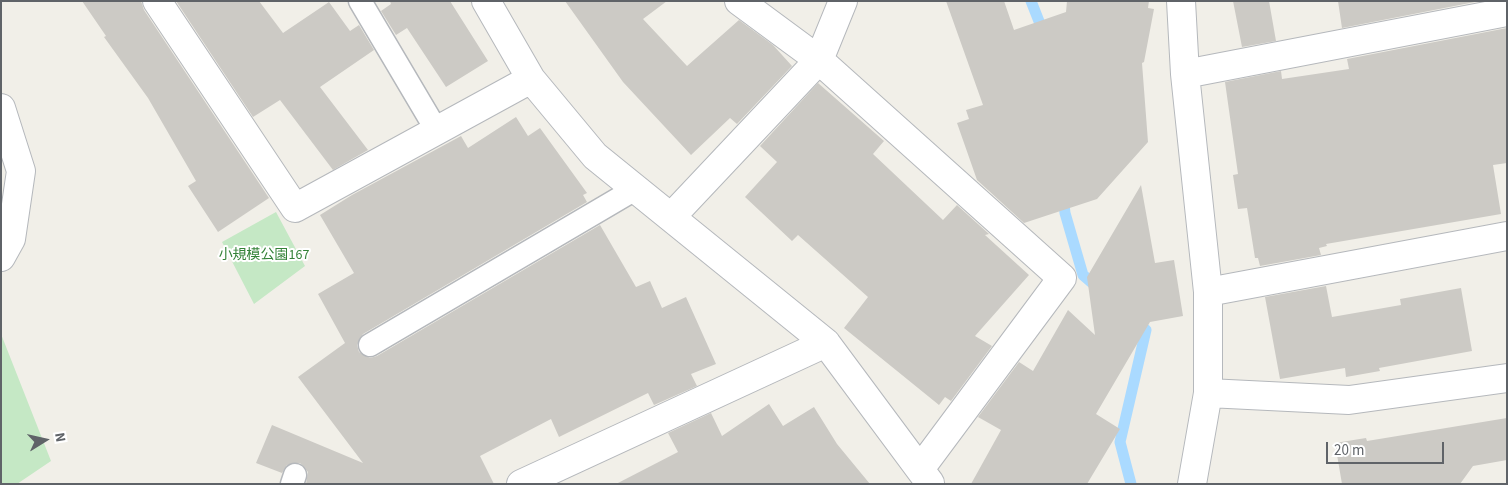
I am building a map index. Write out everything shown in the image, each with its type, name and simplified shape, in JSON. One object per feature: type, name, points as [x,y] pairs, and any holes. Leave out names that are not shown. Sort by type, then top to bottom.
[{"type":"street","points":[[157,1],[295,208],[531,79]]},
{"type":"street","points":[[486,1],[531,79],[595,156],[672,216],[826,344],[926,476],[1062,278],[819,60],[739,1]]},
{"type":"street","points":[[672,216],[819,60],[843,1]]},
{"type":"street","points":[[1181,1],[1185,74],[1208,292],[1208,393],[1192,484]]},
{"type":"street","points":[[1185,74],[1507,12]]},
{"type":"street","points":[[1,108],[21,171],[11,238],[1,257]]},
{"type":"street","points":[[1208,292],[1507,236]]},
{"type":"street","points":[[521,484],[826,344]]},
{"type":"street","points":[[1208,393],[1349,400],[1507,378]]},
{"type":"lane","points":[[360,1],[437,131]]},
{"type":"lane","points":[[370,345],[637,188]]},
{"type":"green space","name":"小規模公園167","points":[[276,212],[305,266],[254,304],[222,242]]},
{"type":"green space","points":[[1,334],[51,461],[17,484],[1,484]]},
{"type":"building","points":[[82,1],[141,1],[144,10],[269,198],[218,232],[188,186],[196,181],[148,98],[104,37],[106,36]]},
{"type":"building","points":[[176,1],[259,1],[283,33],[329,2],[350,31],[359,25],[374,50],[320,87],[368,150],[333,170],[280,100],[253,117]]},
{"type":"building","points":[[390,1],[450,1],[488,61],[446,87],[407,28],[396,35],[381,11],[391,4]]},
{"type":"building","points":[[565,1],[667,1],[643,19],[687,66],[739,20],[773,45],[792,66],[737,124],[730,118],[691,155],[623,82]]},
{"type":"building","points":[[946,1],[1004,1],[1014,30],[1066,12],[1067,1],[1149,1],[1148,8],[1154,9],[1144,62],[1142,63],[1148,142],[1097,199],[1024,223],[977,180],[957,123],[969,119],[966,110],[983,105]]},
{"type":"building","points":[[1233,1],[1269,1],[1276,41],[1242,47]]},
{"type":"building","points":[[1338,1],[1480,1],[1342,28]]},
{"type":"building","points":[[1507,28],[1507,163],[1493,165],[1501,214],[1326,244],[1327,246],[1319,248],[1321,255],[1260,266],[1258,258],[1255,258],[1247,208],[1238,209],[1233,175],[1238,174],[1225,82],[1281,71],[1282,79],[1349,69],[1347,59]]},
{"type":"building","points":[[818,83],[884,141],[873,154],[943,220],[957,205],[989,234],[985,235],[1029,275],[975,336],[992,346],[951,401],[945,397],[939,405],[844,328],[868,297],[798,235],[792,241],[745,197],[777,162],[760,146]]},
{"type":"building","points":[[516,117],[528,136],[540,128],[587,193],[583,195],[587,202],[363,334],[357,345],[359,352],[370,358],[377,356],[600,225],[636,287],[650,281],[662,308],[686,297],[716,364],[691,374],[697,386],[654,405],[648,393],[559,437],[551,419],[480,456],[494,484],[306,484],[308,472],[300,463],[287,465],[282,473],[256,463],[272,425],[363,463],[298,377],[345,343],[318,294],[354,273],[320,215],[352,195],[461,136],[468,148]]},
{"type":"building","points":[[1141,185],[1155,263],[1174,260],[1183,316],[1150,322],[1096,414],[1120,429],[1087,484],[971,484],[1001,430],[978,417],[1019,362],[1033,371],[1068,310],[1095,335],[1087,277]]},
{"type":"building","points":[[1326,286],[1332,317],[1401,305],[1400,299],[1461,288],[1472,351],[1379,368],[1380,371],[1346,377],[1345,368],[1280,379],[1265,297]]},
{"type":"building","points":[[769,404],[783,426],[814,407],[837,444],[870,484],[616,484],[678,452],[668,433],[711,413],[722,436]]},
{"type":"building","points":[[1507,418],[1507,460],[1473,466],[1460,484],[1342,484],[1335,443],[1366,438],[1367,441]]},
{"type":"waterway","points":[[1031,1],[1044,34]]},
{"type":"waterway","points":[[1063,196],[1065,213],[1083,275],[1098,288]]},
{"type":"waterway","points":[[1131,484],[1120,442],[1146,330],[1134,320]]}]
